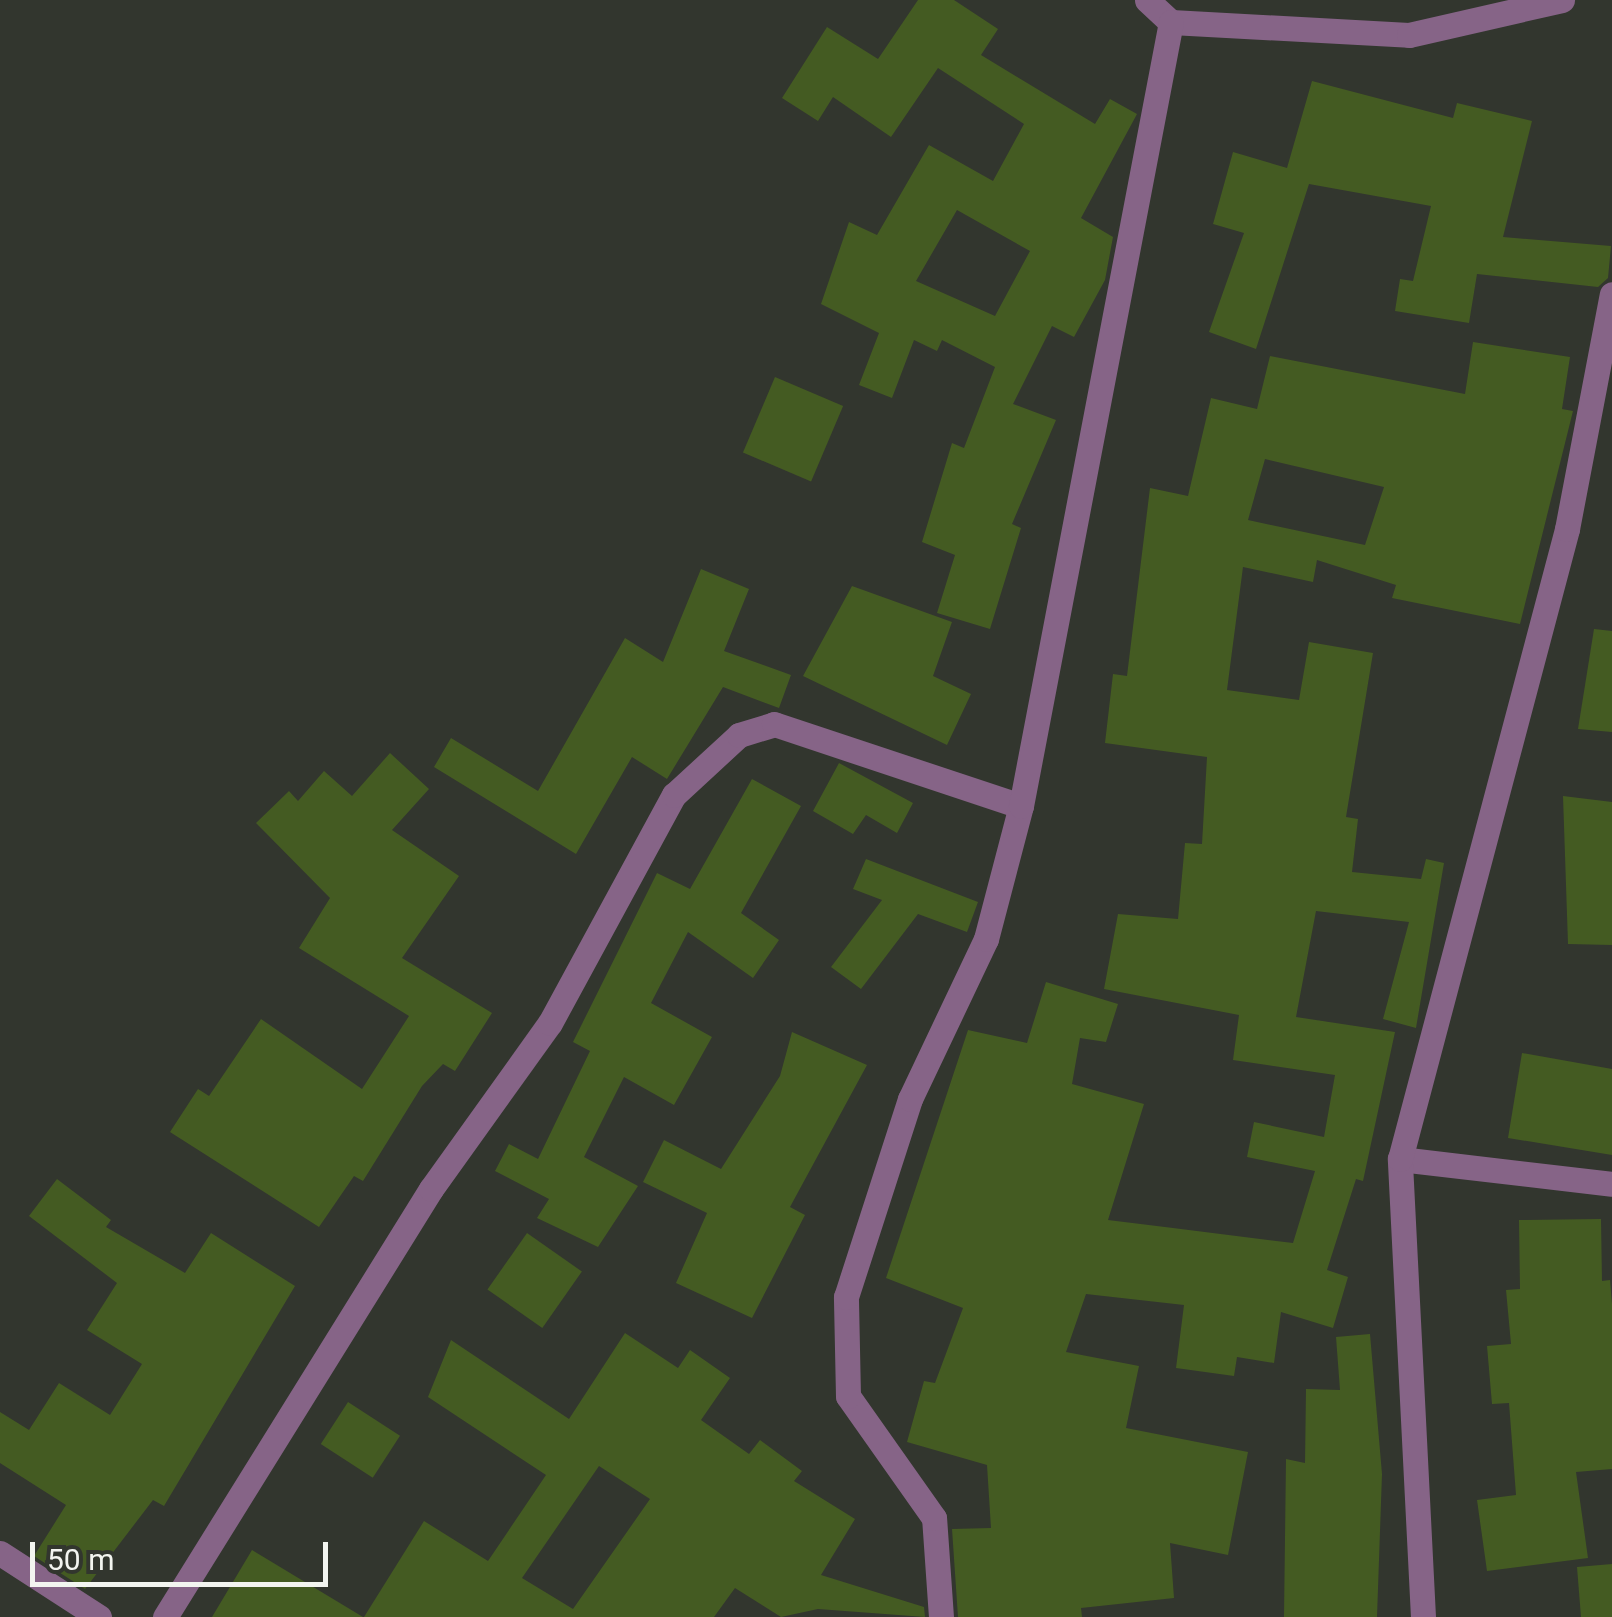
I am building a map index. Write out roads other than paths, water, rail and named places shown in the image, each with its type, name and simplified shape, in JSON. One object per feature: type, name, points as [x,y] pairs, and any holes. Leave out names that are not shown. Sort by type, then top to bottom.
[{"type":"street","points":[[1147,0],[1172,22],[1410,35],[1562,0]]},
{"type":"street","points":[[941,1617],[934,1518],[848,1396],[846,1298],[910,1099],[986,939],[1021,806],[1172,22]]},
{"type":"street","points":[[1424,1617],[1400,1159],[1567,529],[1612,294]]},
{"type":"street","points":[[165,1617],[431,1189],[550,1023],[674,795],[740,735],[774,724],[1021,806]]},
{"type":"street","points":[[1400,1159],[1612,1184]]},
{"type":"street","points":[[0,1552],[99,1617]]}]
